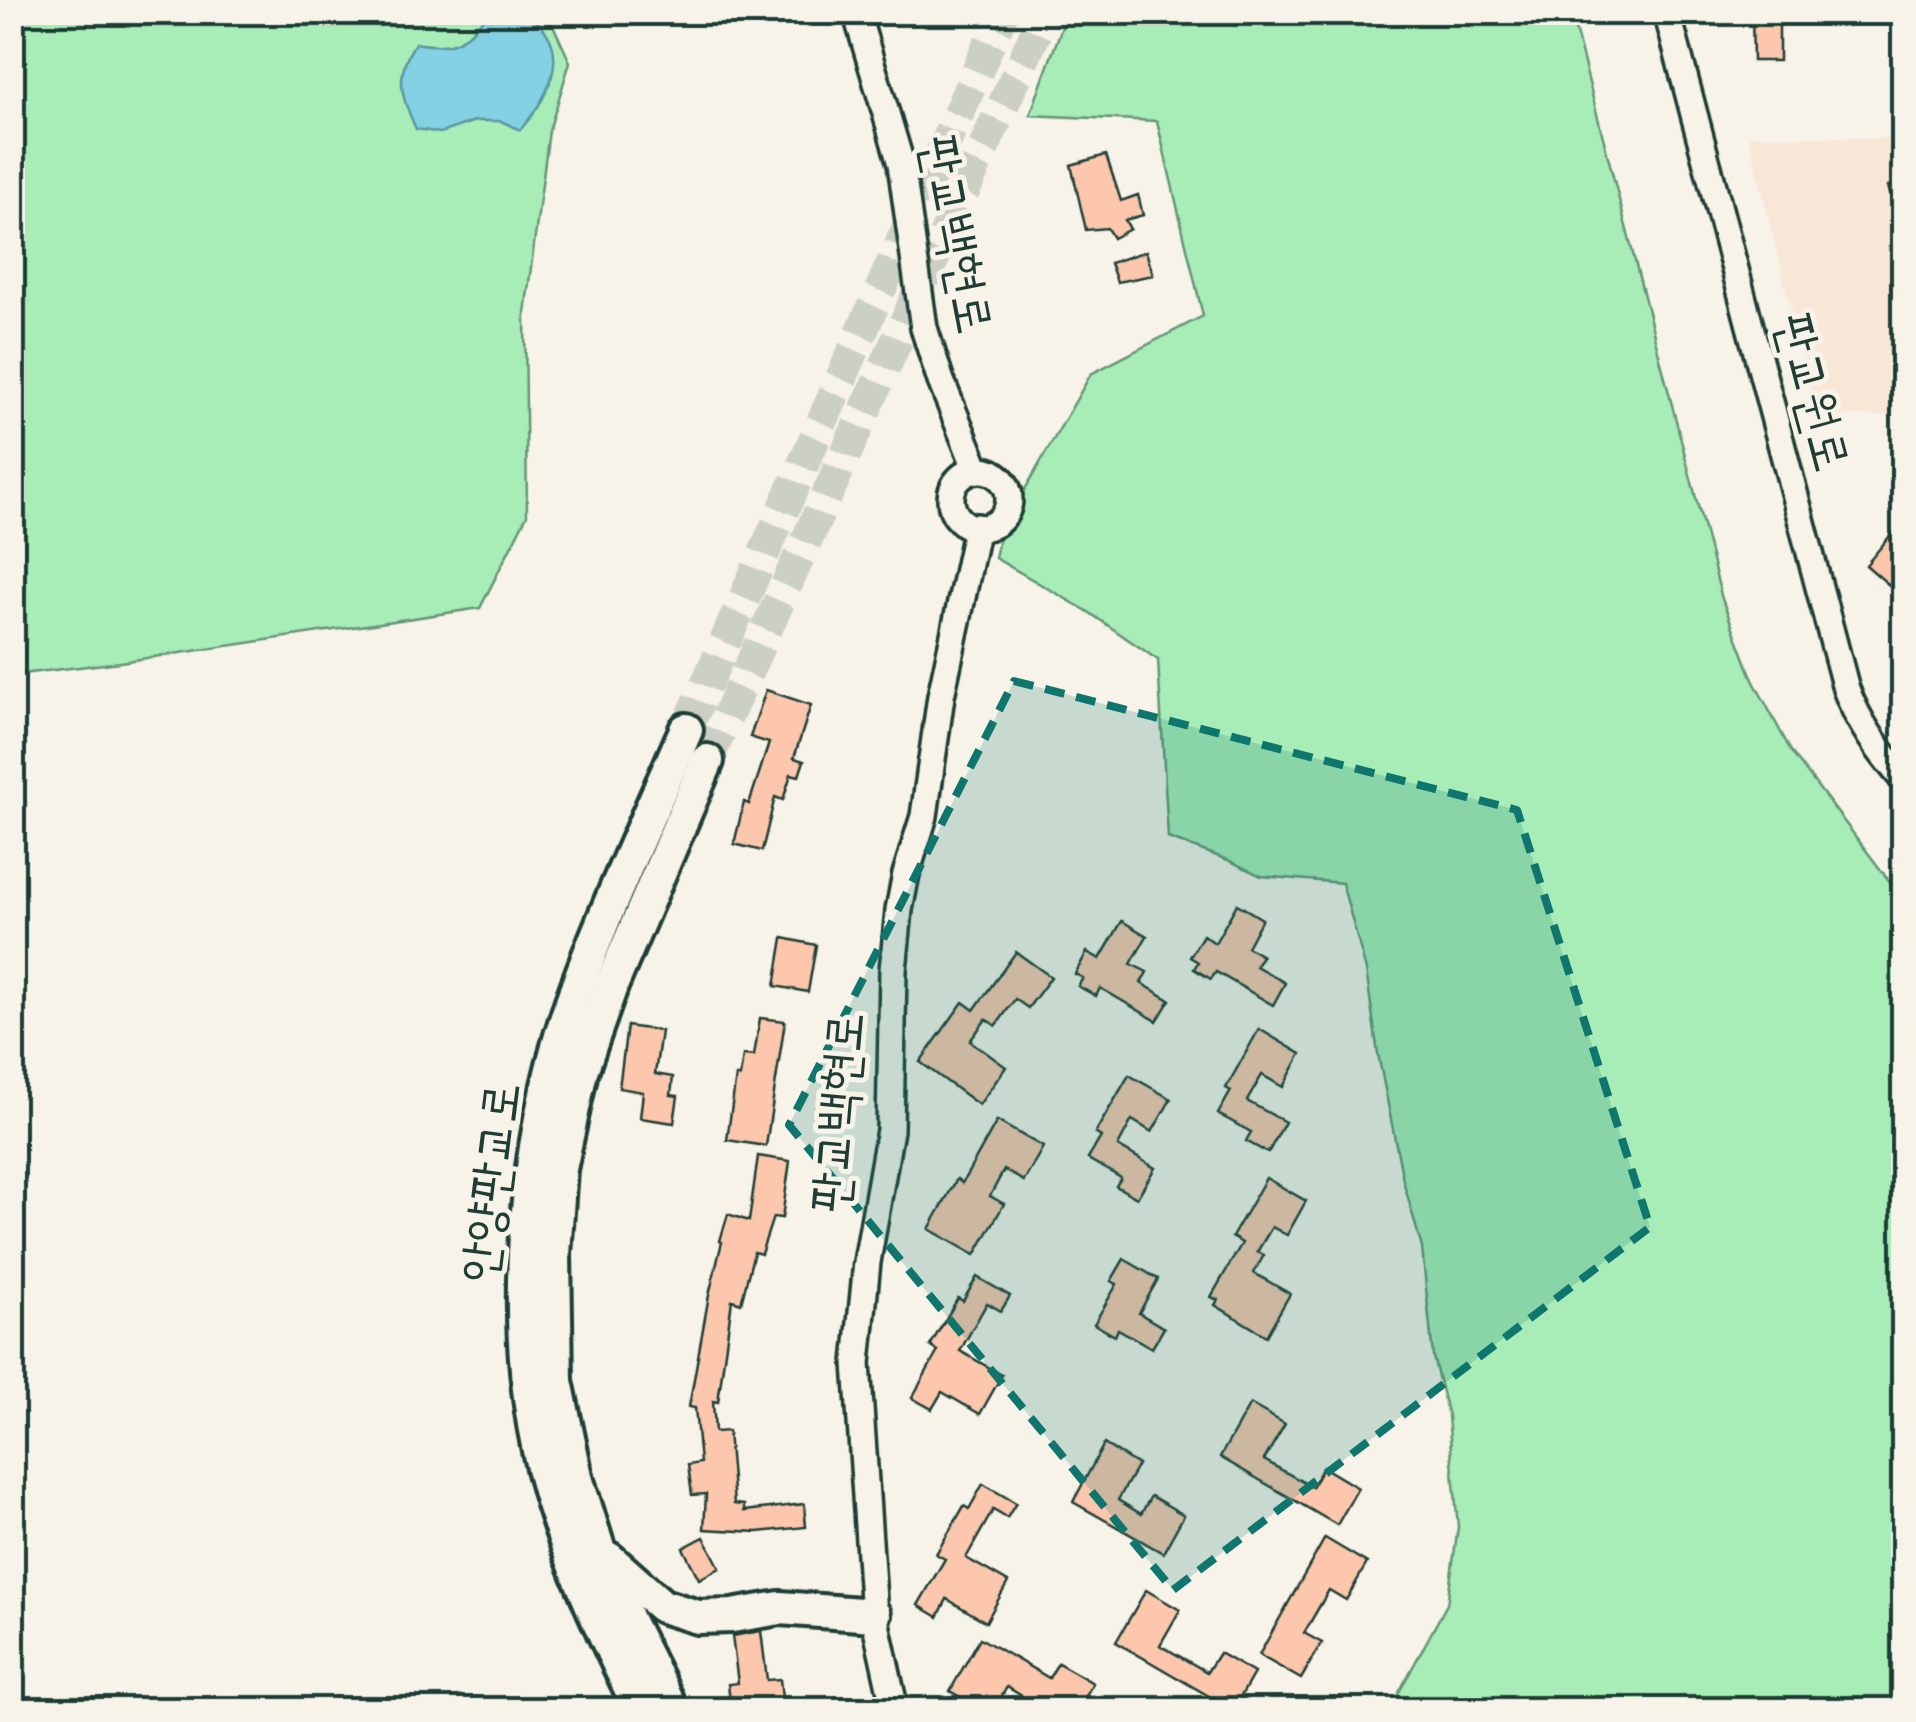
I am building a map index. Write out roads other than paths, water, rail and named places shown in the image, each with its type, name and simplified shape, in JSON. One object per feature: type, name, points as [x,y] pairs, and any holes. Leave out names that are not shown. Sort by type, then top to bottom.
[{"type":"main road","name":"안양판교로","points":[[641,1710],[602,1632],[549,1490],[528,1383],[523,1251],[534,1167],[555,1061],[581,975],[686,730]]},
{"type":"main road","name":"안양판교로","points":[[672,1710],[598,1548],[578,1481],[556,1381],[554,1254],[560,1169],[581,1071],[610,986],[707,761]]},
{"type":"main road","points":[[598,1548],[662,1606],[698,1616],[732,1616],[780,1608],[874,1615]]},
{"type":"street","name":"판교백현로","points":[[856,12],[901,164],[924,328],[976,470]]},
{"type":"street","name":"판교원로","points":[[1666,12],[1846,689],[1870,739],[1904,780]]},
{"type":"street","points":[[976,470],[996,474],[1003,480],[1010,498],[1008,508],[996,523],[978,528],[956,514],[952,498],[962,476],[976,470]]},
{"type":"street","name":"판교백현로","points":[[895,1710],[874,1615],[857,1363],[867,1262],[890,1130],[892,970],[906,874],[924,816],[940,696],[978,528]]},
{"type":"water","points":[[489,12],[525,13],[541,25],[550,39],[553,70],[541,101],[520,130],[501,121],[475,121],[440,133],[416,129],[402,86],[404,66],[415,43],[440,45],[457,41]]},
{"type":"tunnel","points":[[686,730],[1003,12]]},
{"type":"tunnel","points":[[707,761],[1045,12]]}]
